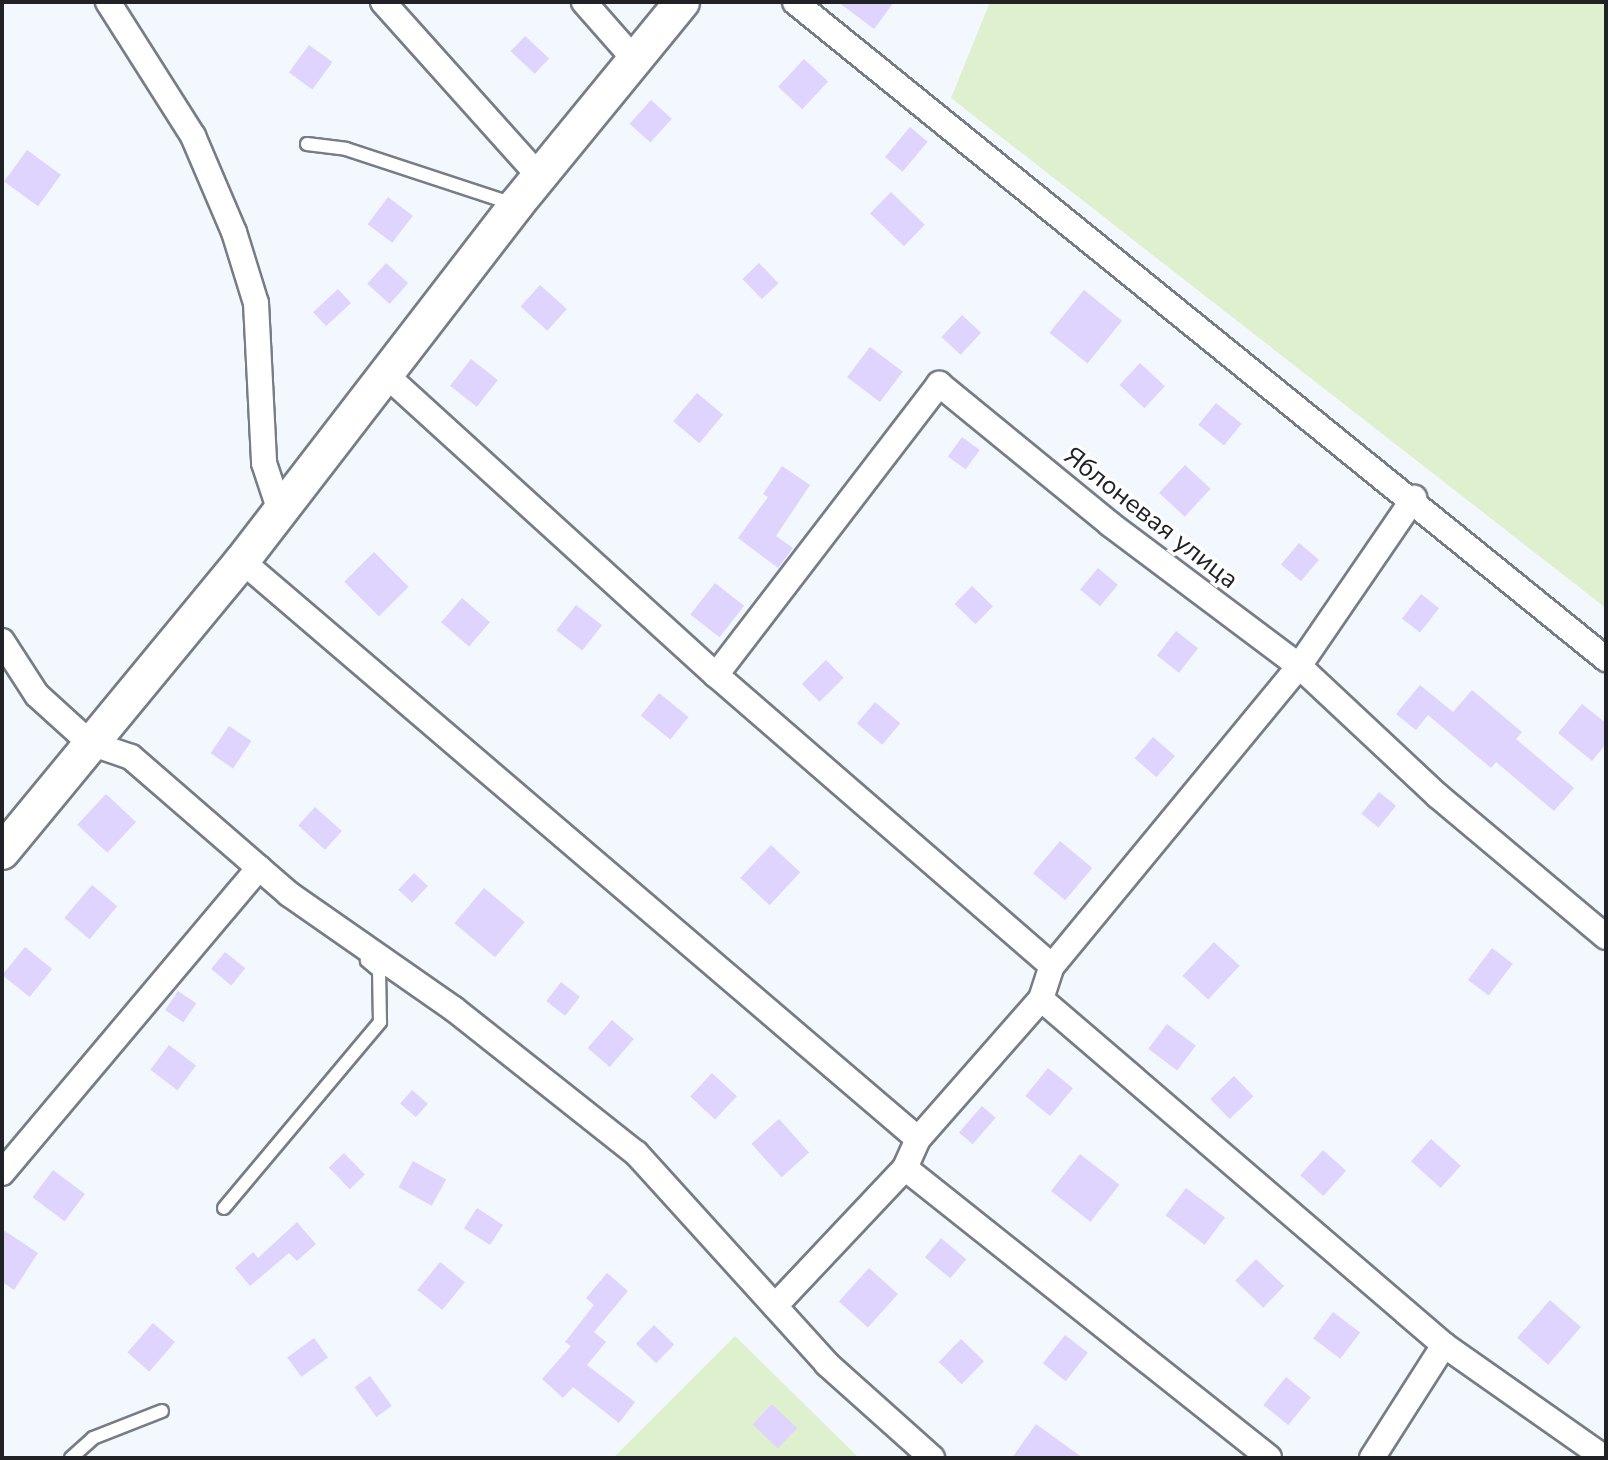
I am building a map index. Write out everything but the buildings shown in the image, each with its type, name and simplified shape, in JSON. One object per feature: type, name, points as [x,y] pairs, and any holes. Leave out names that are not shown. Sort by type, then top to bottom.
[{"type":"street","points":[[108,2],[193,136],[234,232],[256,303],[264,463],[279,508]]},
{"type":"street","points":[[383,2],[540,177]]},
{"type":"street","points":[[584,2],[635,60]]},
{"type":"street","points":[[2,852],[242,561],[279,508],[516,205],[682,2]]},
{"type":"street","points":[[795,2],[1414,498],[1606,659]]},
{"type":"street","points":[[386,375],[716,675],[1052,966]]},
{"type":"street","name":"Яблоневая улица","points":[[716,675],[939,384],[1110,524],[1299,666],[1438,796],[1606,937]]},
{"type":"street","points":[[775,1306],[905,1168],[918,1139],[1041,999],[1052,966],[1299,666],[1414,498]]},
{"type":"street","points":[[242,561],[918,1139]]},
{"type":"street","points":[[2,641],[37,695],[90,743],[131,757],[289,894],[454,1009],[636,1153],[827,1364],[932,1458]]},
{"type":"street","points":[[2,1173],[259,868]]},
{"type":"street","points":[[1041,999],[1444,1345],[1605,1458]]},
{"type":"street","points":[[905,1168],[1269,1458]]},
{"type":"street","points":[[1372,1458],[1444,1345]]},
{"type":"lane","points":[[307,144],[346,149],[516,205]]},
{"type":"lane","points":[[224,1208],[380,1022],[379,971],[289,894]]},
{"type":"lane","points":[[71,1458],[93,1438],[162,1411]]},
{"type":"green space","points":[[990,2],[1606,2],[1606,608],[951,98]]},
{"type":"green space","points":[[735,1336],[859,1458],[613,1458]]}]
